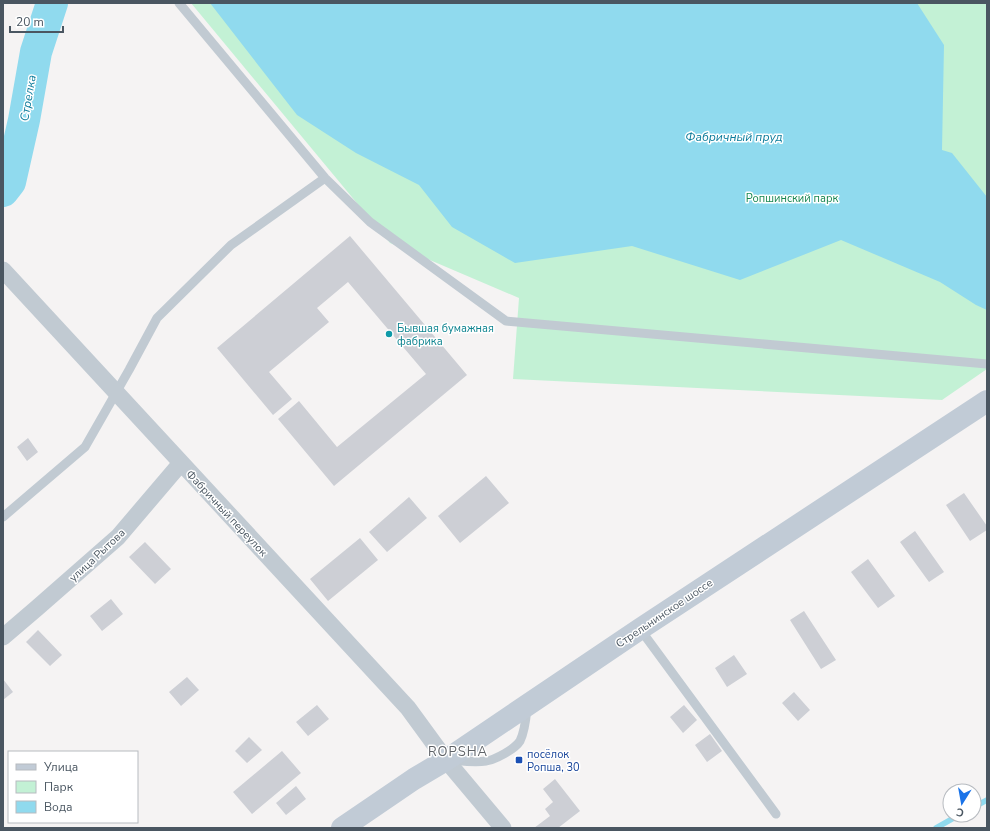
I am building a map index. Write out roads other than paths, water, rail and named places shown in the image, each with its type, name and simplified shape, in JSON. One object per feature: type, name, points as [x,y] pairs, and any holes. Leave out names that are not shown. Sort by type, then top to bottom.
[{"type":"main road","name":"Стрельнинское шоссе","points":[[342,828],[414,779],[446,760],[640,629],[987,401]]},
{"type":"street","name":"Фабричный переулок","points":[[3,270],[408,708],[446,760],[503,828]]},
{"type":"street","name":"улица Рытова","points":[[3,637],[118,538],[181,463]]},
{"type":"lane","points":[[179,3],[325,178],[370,222],[506,321],[987,364]]},
{"type":"lane","points":[[3,517],[85,447],[157,318],[231,245],[325,178]]},
{"type":"lane","points":[[640,629],[776,814]]},
{"type":"water","name":"Фабричный пруд","points":[[210,3],[917,3],[944,45],[942,150],[952,153],[987,197],[987,310],[976,305],[940,282],[841,240],[740,280],[632,246],[515,263],[452,227],[419,185],[356,153],[297,115]]},
{"type":"waterway","name":"Стрелка","points":[[3,191],[10,182],[24,120],[36,52],[52,3]]},
{"type":"waterway","points":[[982,803],[987,800]]},
{"type":"waterway","points":[[936,828],[945,823]]},
{"type":"place","name":"Бывшая бумажная фабрика","points":[[389,334]]},
{"type":"place","name":"посёлок Ропша, 30","points":[[519,760]]},
{"type":"district","name":"ROPSHA","points":[[458,751]]},
{"type":"park label","name":"Ропшинский парк","points":[[792,198]]}]
